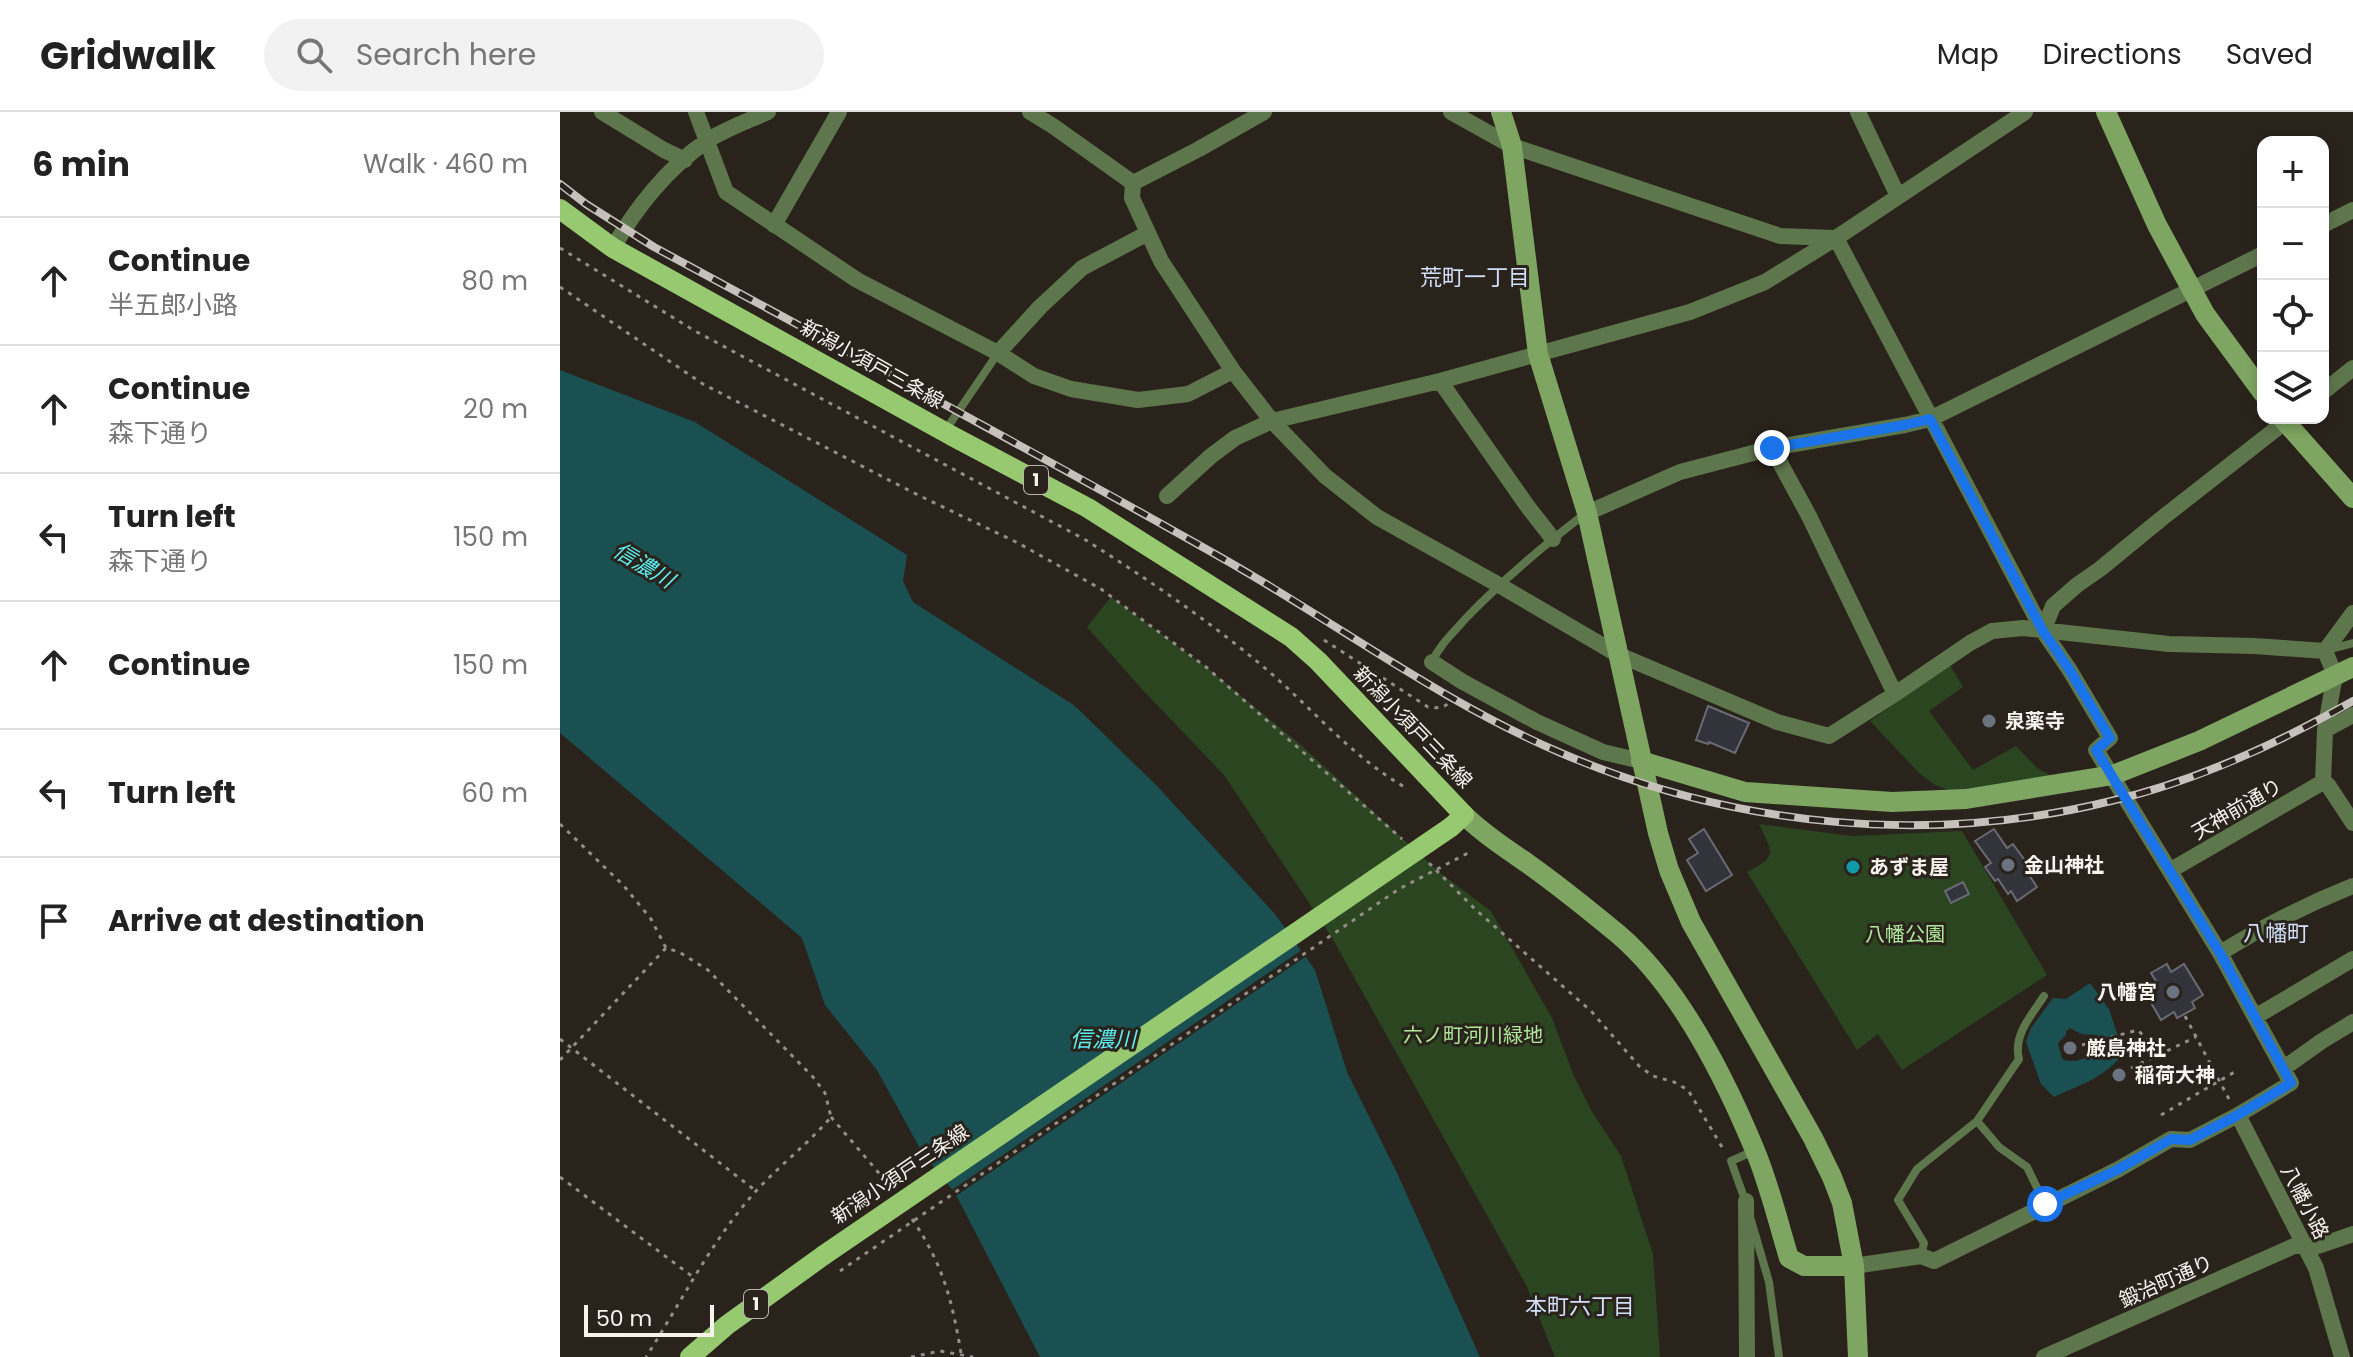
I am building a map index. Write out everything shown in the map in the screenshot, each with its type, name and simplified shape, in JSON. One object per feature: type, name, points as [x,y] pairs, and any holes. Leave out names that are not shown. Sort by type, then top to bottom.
[{"type":"main road","name":"新潟小須戸三条線","points":[[560,209],[613,248],[1088,508],[1291,637],[1318,661],[1458,821],[824,1255],[727,1325],[690,1357]]},
{"type":"street","points":[[602,112],[685,160]]},
{"type":"street","points":[[696,112],[726,192],[857,280],[998,353],[1034,376],[1071,389],[1138,400],[1188,394],[1233,371]]},
{"type":"street","points":[[613,248],[624,228],[668,174],[707,141],[768,112]]},
{"type":"street","points":[[774,225],[839,112]]},
{"type":"street","points":[[1030,112],[1133,183]]},
{"type":"street","points":[[1133,183],[1264,112]]},
{"type":"street","points":[[1451,112],[1512,146],[1780,236],[1836,238]]},
{"type":"street","points":[[1501,112],[1512,146],[1538,354],[1587,513],[1658,833],[1691,922],[1813,1138],[1842,1203],[1854,1266],[1858,1357]]},
{"type":"street","points":[[1858,112],[1898,196]]},
{"type":"street","points":[[1167,496],[1235,438],[1272,421],[1440,381],[1690,312],[1765,282],[2025,112]]},
{"type":"street","points":[[2106,112],[2157,225],[2205,314],[2257,385]]},
{"type":"street","points":[[1133,183],[1132,198],[1161,261],[1233,371],[1272,421],[1325,476],[1377,517],[1617,654],[1777,722],[1829,736],[1970,643],[1992,631],[2023,628],[2169,644],[2325,651],[2344,671]]},
{"type":"street","points":[[2329,222],[2353,210]]},
{"type":"street","points":[[998,353],[1040,307],[1082,268],[1148,233]]},
{"type":"street","points":[[1458,821],[1484,834],[1528,864],[1620,936],[1658,975],[1722,1080],[1755,1150],[1789,1258],[1804,1266],[1854,1266],[1921,1256],[1934,1261],[2117,1170],[2171,1139],[2190,1140],[2291,1083],[2220,953],[2096,750],[2110,738],[2043,631],[1836,238]]},
{"type":"street","points":[[1587,513],[1680,472],[1772,448],[1930,419],[2257,257]]},
{"type":"street","points":[[2329,387],[2353,368]]},
{"type":"street","points":[[1440,381],[1553,539]]},
{"type":"street","points":[[2043,631],[2053,606],[2077,585],[2280,424]]},
{"type":"street","points":[[2290,424],[2353,498]]},
{"type":"street","points":[[1772,448],[1809,516],[1895,694]]},
{"type":"street","points":[[2325,651],[2353,613]]},
{"type":"street","points":[[1432,662],[1537,722],[1603,752],[1745,792],[1892,802],[1966,799],[2113,775],[2199,741],[2344,671]]},
{"type":"street","points":[[2344,671],[2325,730],[2323,782],[2353,823]]},
{"type":"street","points":[[2325,730],[2353,715]]},
{"type":"street","name":"天神前通り","points":[[2171,870],[2323,782]]},
{"type":"street","points":[[2220,953],[2305,905],[2353,886]]},
{"type":"street","points":[[2255,1017],[2353,959]]},
{"type":"street","points":[[2284,1068],[2353,1022]]},
{"type":"street","name":"八幡小路","points":[[2238,1115],[2316,1268],[2342,1357]]},
{"type":"street","points":[[1746,1201],[1747,1357]]},
{"type":"street","name":"鍛治町通り","points":[[2044,1357],[2294,1246],[2318,1246],[2353,1234]]},
{"type":"lane","points":[[945,432],[998,353]]},
{"type":"lane","points":[[1432,662],[1439,647],[1499,585],[1587,513]]},
{"type":"lane","points":[[2325,651],[2353,643]]},
{"type":"lane","points":[[1921,1256],[1924,1243],[1898,1200],[1917,1169],[1977,1121],[2019,1059],[2016,1048],[2023,1027],[2044,996]]},
{"type":"lane","points":[[1977,1121],[1999,1147],[2027,1167],[2045,1204]]},
{"type":"lane","points":[[1755,1150],[1731,1161],[1769,1282],[1779,1357]]},
{"type":"path","points":[[560,248],[695,331],[1084,539],[1141,575],[1271,673],[1359,754],[1388,778],[1408,789]]},
{"type":"path","points":[[560,287],[703,384],[1016,542],[1101,589],[1206,667],[1404,841]]},
{"type":"path","points":[[1291,637],[1302,629],[1314,633],[1428,707],[1440,709],[1448,706],[1463,682]]},
{"type":"path","points":[[560,824],[624,886],[651,919],[666,948],[679,952],[708,970],[813,1077],[825,1093],[831,1117],[892,1189]]},
{"type":"path","points":[[840,1271],[1399,889],[1470,852]]},
{"type":"path","points":[[1428,862],[1476,910],[1591,1011],[1639,1066],[1653,1076],[1688,1090],[1731,1161]]},
{"type":"path","points":[[560,1060],[666,948]]},
{"type":"path","points":[[2185,1016],[2238,1115]]},
{"type":"path","points":[[2082,1045],[2138,1030],[2160,1054]]},
{"type":"path","points":[[2131,1068],[2196,1037]]},
{"type":"path","points":[[560,1039],[756,1191]]},
{"type":"path","points":[[2161,1115],[2238,1070]]},
{"type":"path","points":[[646,1357],[706,1256],[756,1191],[831,1117]]},
{"type":"path","points":[[560,1177],[693,1277]]},
{"type":"path","points":[[908,1212],[932,1248],[953,1306],[961,1353]]},
{"type":"path","points":[[911,1357],[940,1351],[973,1357]]},
{"type":"green space","name":"六ノ町河川緑地","points":[[1111,597],[1206,667],[1301,745],[1439,872],[1491,911],[1552,1018],[1591,1110],[1621,1156],[1653,1254],[1660,1357],[1555,1357],[1526,1285],[1331,936],[1224,775],[1087,627]]},
{"type":"green space","points":[[1950,665],[1963,687],[1929,711],[1973,770],[2016,746],[2037,768],[2056,778],[1956,793],[1935,785],[1919,773],[1870,721]]},
{"type":"green space","name":"八幡公園","points":[[1759,824],[1852,836],[1962,831],[2047,975],[1902,1070],[1878,1034],[1857,1050],[1747,872],[1764,862],[1770,853]]},
{"type":"water","name":"信濃川","points":[[560,370],[695,422],[907,555],[903,581],[913,602],[1075,706],[1156,785],[1275,914],[1315,970],[1347,1072],[1397,1173],[1480,1357],[1040,1357],[955,1193],[923,1154],[877,1070],[825,1005],[802,938],[560,733]]},
{"type":"water","points":[[2090,983],[2109,1009],[2123,1052],[2102,1074],[2054,1097],[2041,1084],[2026,1042],[2031,1028],[2053,998],[2066,999]],"holes":[[[2070,1028],[2081,1034],[2096,1036],[2100,1040],[2097,1050],[2085,1058],[2062,1059],[2058,1043]]]},
{"type":"pier","points":[[1303,949],[1308,955],[953,1198],[949,1192]]},
{"type":"building","points":[[1708,706],[1749,723],[1735,753],[1696,740]]},
{"type":"building","points":[[1704,829],[1732,875],[1706,891],[1687,860],[1698,853],[1689,839]]},
{"type":"building","name":"金山神社","points":[[1994,829],[2007,848],[2013,844],[2029,866],[2025,869],[2037,887],[2017,901],[2011,891],[2008,894],[1985,867],[1991,863],[1975,841]]},
{"type":"building","points":[[1963,882],[1969,894],[1951,903],[1945,891]]},
{"type":"building","name":"八幡宮","points":[[2167,964],[2171,972],[2184,964],[2203,995],[2192,1002],[2195,1008],[2177,1018],[2174,1012],[2161,1020],[2143,989],[2156,981],[2151,973]]},
{"type":"railway","points":[[560,184],[654,247],[1229,562],[1475,711],[1561,753],[1627,778],[1694,798],[1763,813],[1833,822],[1903,825],[1973,823],[2042,815],[2143,793],[2205,772],[2266,746],[2353,701]]},
{"type":"place","name":"泉薬寺","points":[[1989,721]]},
{"type":"place","name":"金山神社","points":[[2008,865]]},
{"type":"place","name":"あずま屋","points":[[1853,867]]},
{"type":"place","name":"八幡宮","points":[[2173,992]]},
{"type":"place","name":"厳島神社","points":[[2070,1048]]},
{"type":"place","name":"稲荷大神","points":[[2119,1075]]},
{"type":"district","name":"荒町一丁目","points":[[1475,277]]},
{"type":"district","name":"八幡町","points":[[2276,933]]},
{"type":"district","name":"本町六丁目","points":[[1580,1306]]},
{"type":"route","points":[[1772,448],[1930,419],[2043,631],[2110,738],[2096,750],[2220,953],[2291,1083],[2190,1140],[2171,1139],[2117,1170],[2045,1204]]}]
